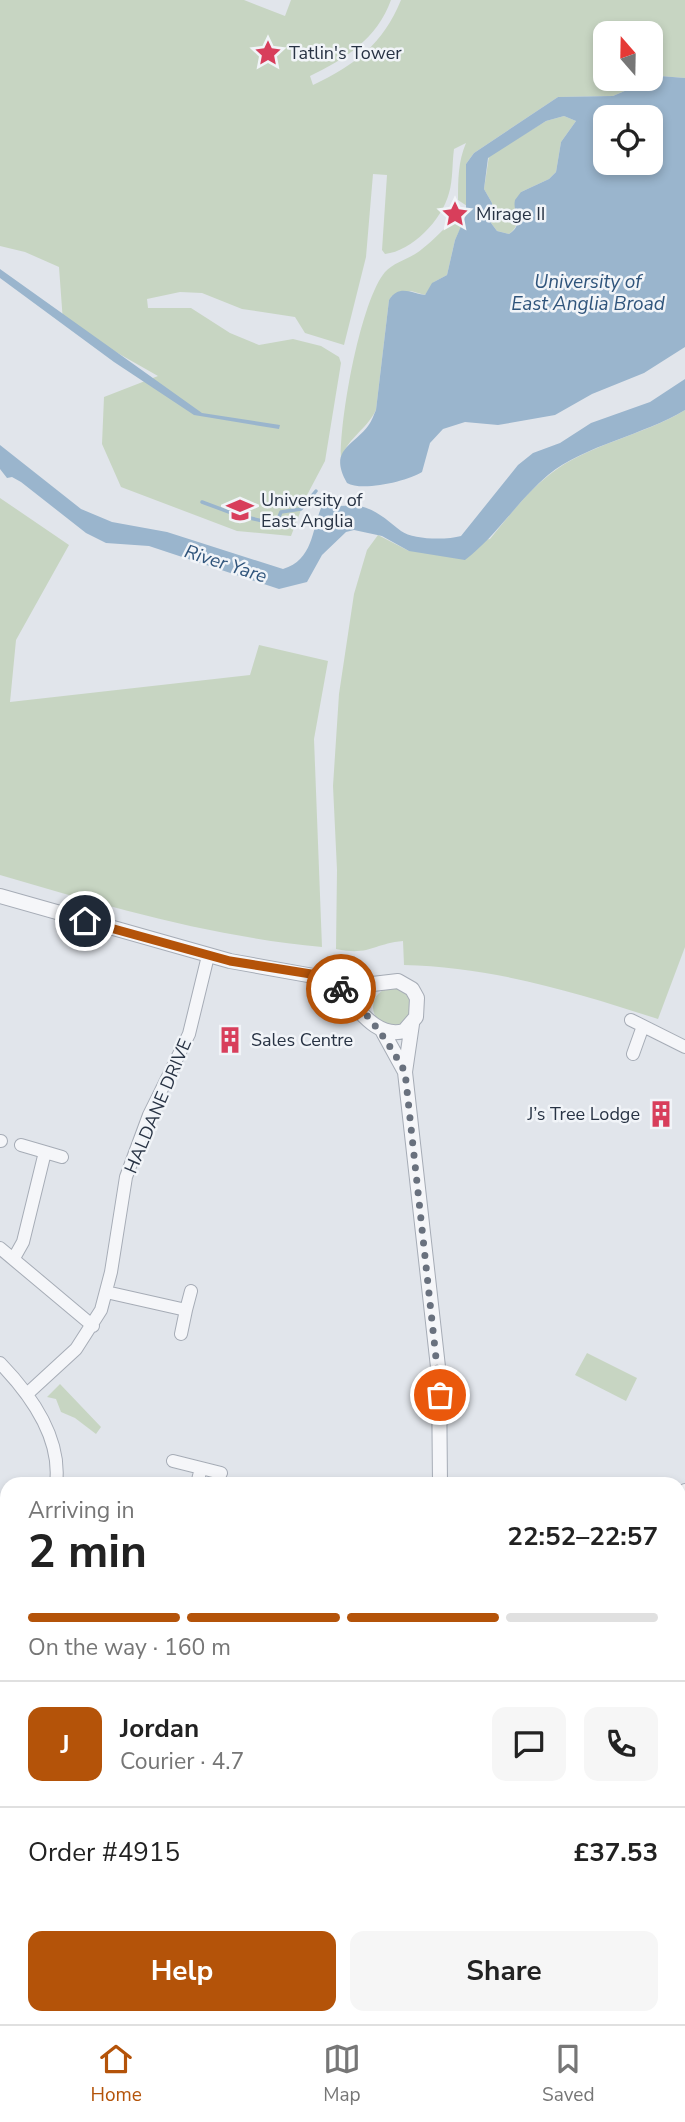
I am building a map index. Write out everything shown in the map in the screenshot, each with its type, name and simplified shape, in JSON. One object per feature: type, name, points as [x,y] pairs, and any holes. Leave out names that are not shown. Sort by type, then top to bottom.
[{"type":"street","points":[[0,896],[208,956],[365,985],[398,981],[412,989],[418,1008],[412,1024],[405,1072],[439,1376],[440,1477]]},
{"type":"street","name":"HALDANE DRIVE","points":[[27,1394],[55,1371],[93,1326],[106,1292],[127,1177],[149,1115],[189,1034],[208,956]]},
{"type":"street","points":[[328,980],[343,991],[383,1032],[405,1072]]},
{"type":"street","points":[[367,1017],[367,997],[381,982]]},
{"type":"street","points":[[633,1054],[637,1023],[685,1047]]},
{"type":"street","points":[[383,1032],[393,1034],[412,1024]]},
{"type":"street","points":[[21,1145],[62,1157]]},
{"type":"street","points":[[14,1258],[23,1242],[45,1152]]},
{"type":"street","points":[[0,1248],[93,1326]]},
{"type":"street","points":[[181,1334],[191,1291]]},
{"type":"street","points":[[106,1292],[186,1310]]},
{"type":"street","points":[[0,1363],[27,1394],[50,1436],[57,1466],[56,1477]]},
{"type":"street","points":[[173,1461],[221,1472]]},
{"type":"street","points":[[199,1477],[201,1468]]},
{"type":"green space","points":[[0,0],[244,0],[285,16],[291,0],[391,0],[385,14],[368,37],[347,55],[310,76],[313,85],[366,52],[386,29],[401,0],[685,0],[685,78],[663,76],[663,21],[593,21],[593,91],[625,91],[613,96],[558,97],[474,153],[466,164],[467,206],[458,200],[458,178],[466,143],[454,149],[450,188],[440,214],[415,240],[395,252],[385,254],[382,250],[387,175],[373,174],[366,257],[344,345],[305,333],[295,317],[242,309],[202,293],[180,292],[147,299],[148,308],[191,308],[230,333],[259,345],[293,339],[321,346],[339,357],[341,363],[325,461],[306,497],[291,536],[237,531],[121,487],[102,444],[104,397],[158,376],[63,322],[59,267],[25,252],[0,246]]},
{"type":"green space","points":[[564,116],[576,121],[561,142],[556,172],[549,179],[521,192],[520,215],[509,234],[497,231],[491,223],[492,203],[484,189],[489,156],[546,121]]},
{"type":"green space","points":[[454,220],[464,221],[455,240],[447,275],[434,282],[425,295],[411,291],[392,296],[389,300],[376,410],[351,441],[341,461],[347,392],[367,309],[376,287],[385,272],[418,252]]},
{"type":"green space","points":[[685,410],[685,947],[658,1019],[596,999],[501,976],[469,970],[404,965],[403,941],[356,951],[336,949],[337,870],[333,786],[339,694],[354,594],[367,550],[378,535],[409,551],[490,539],[518,505],[564,464]]},
{"type":"green space","points":[[0,498],[69,545],[16,640],[10,702],[250,675],[259,645],[328,661],[314,739],[322,947],[200,928],[119,909],[0,875]]},
{"type":"green space","points":[[392,988],[406,993],[411,1007],[406,1021],[392,1026],[378,1021],[373,1007],[378,993]]},
{"type":"green space","points":[[587,1353],[637,1378],[626,1401],[575,1375]]},
{"type":"green space","points":[[60,1384],[101,1427],[96,1434],[75,1418],[61,1412],[56,1399],[47,1397]]},
{"type":"water","name":"University of East Anglia Broad","points":[[663,76],[685,78],[685,347],[644,373],[592,394],[555,415],[498,425],[465,422],[443,429],[430,443],[422,472],[415,475],[374,486],[347,483],[340,463],[341,456],[368,426],[376,410],[389,300],[401,291],[425,295],[432,283],[447,275],[455,240],[466,215],[466,164],[474,153],[558,97],[613,96],[625,91],[663,91]],"holes":[[[564,116],[576,121],[561,142],[556,172],[549,179],[521,192],[515,200],[517,223],[514,230],[509,234],[497,231],[491,223],[492,203],[484,189],[488,158],[546,121]]]},
{"type":"water","points":[[0,269],[202,413],[280,425],[279,429],[194,415],[114,362],[0,278]]},
{"type":"water","name":"River Yare","points":[[685,379],[685,410],[579,456],[548,475],[465,560],[409,551],[382,536],[354,530],[346,532],[322,555],[307,582],[279,589],[149,546],[106,543],[86,533],[21,482],[12,477],[7,478],[0,469],[0,445],[81,509],[112,522],[167,532],[283,569],[302,558],[324,502],[372,510],[401,531],[413,536],[439,539],[461,536],[518,465],[533,453],[560,443],[591,423],[650,402]]},
{"type":"waterway","points":[[202,502],[237,515],[276,524],[281,512],[301,509],[316,491]]},
{"type":"way so far","points":[[341,989],[367,1017],[370,1024],[383,1032],[405,1072],[440,1395]]},
{"type":"place","name":"Tatlin's Tower","points":[[268,53]]},
{"type":"place","name":"Mirage II","points":[[455,214]]},
{"type":"place","name":"University of East Anglia","points":[[240,510]]},
{"type":"place","name":"Sales Centre","points":[[230,1040]]},
{"type":"place","name":"J’s Tree Lodge","points":[[661,1114]]},
{"type":"route","points":[[85,921],[230,961],[311,974],[328,980],[341,989]]}]
